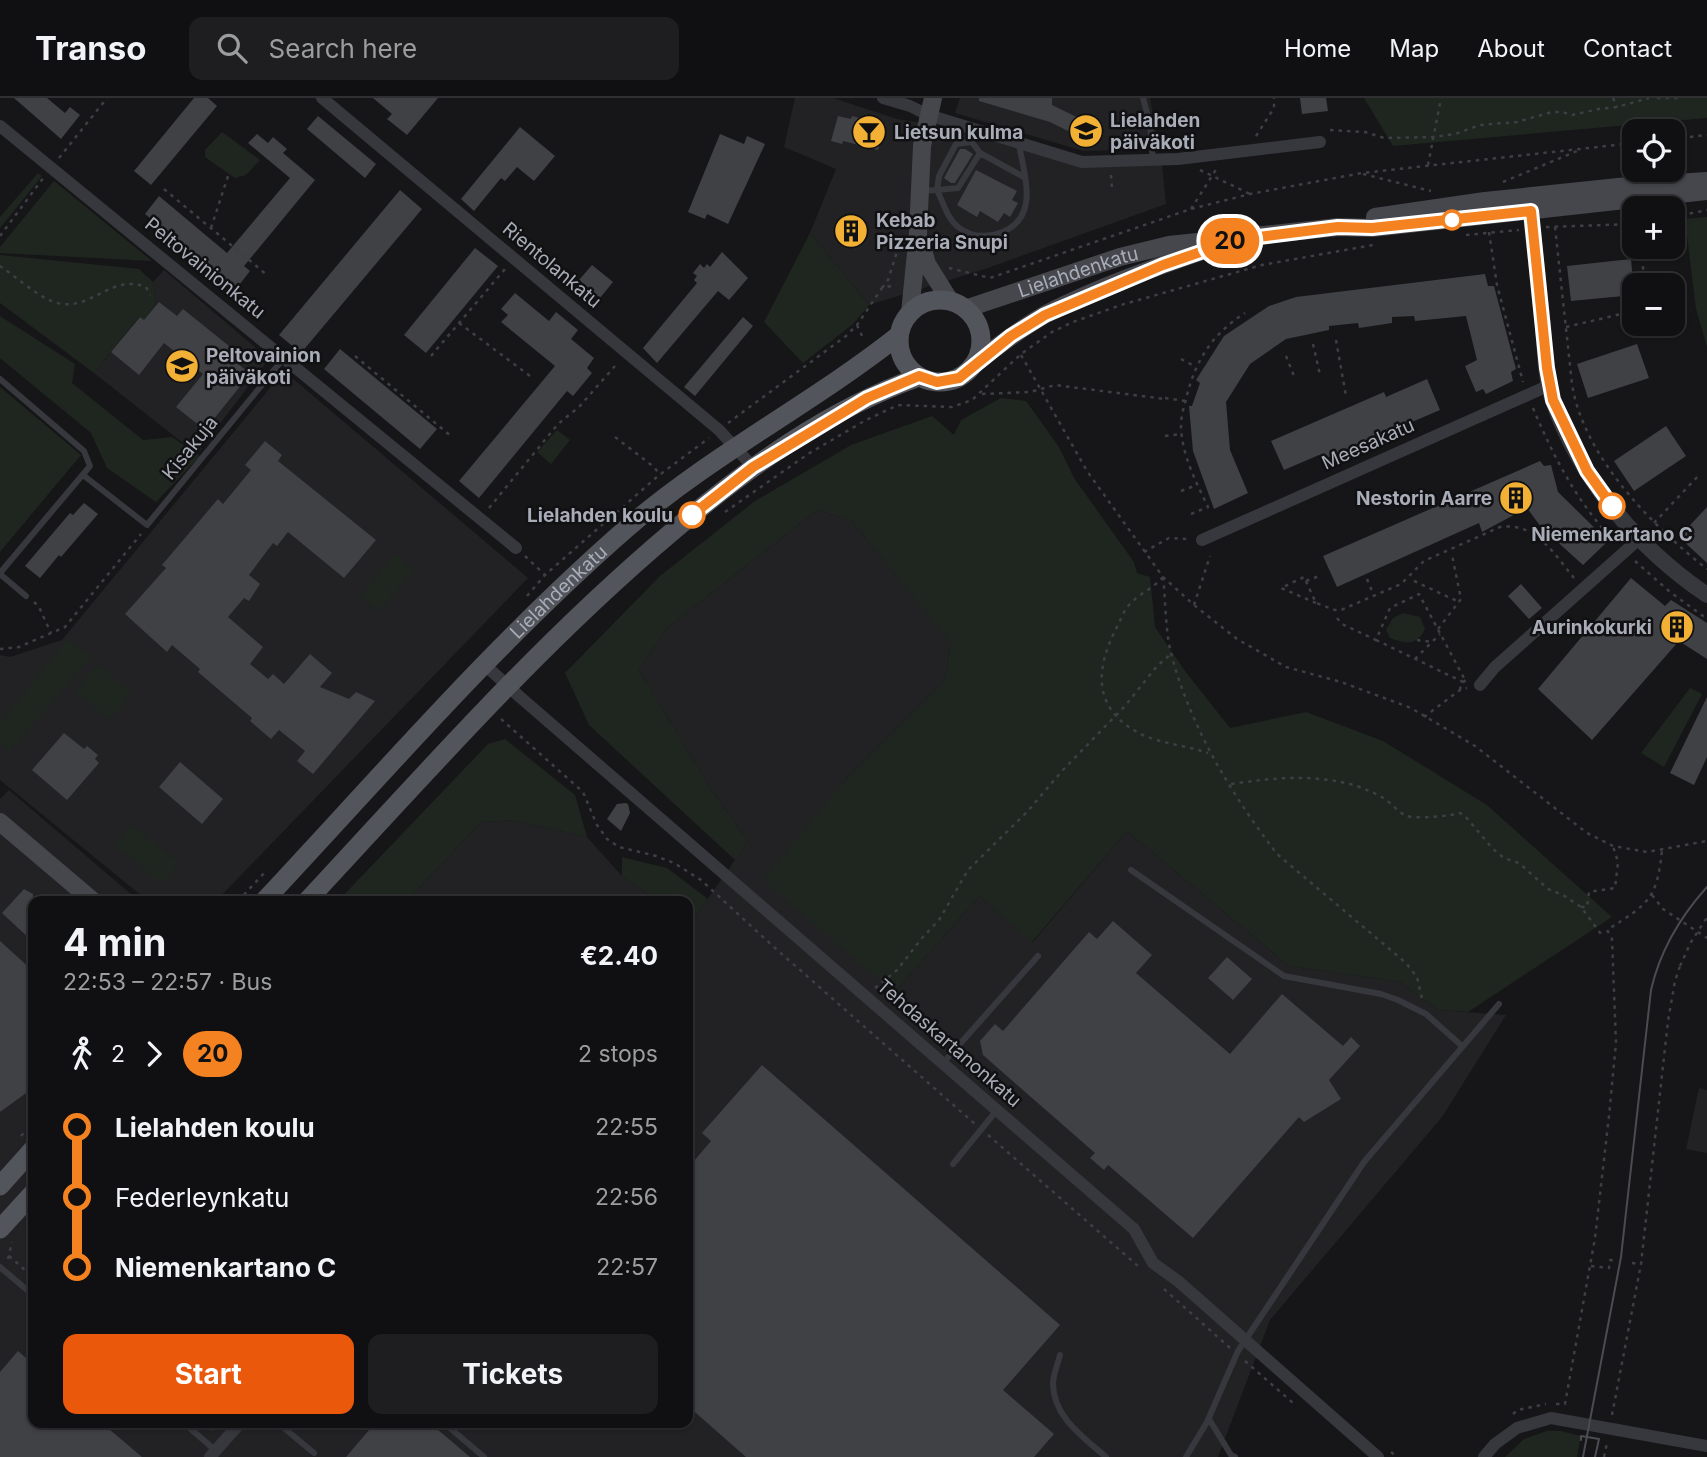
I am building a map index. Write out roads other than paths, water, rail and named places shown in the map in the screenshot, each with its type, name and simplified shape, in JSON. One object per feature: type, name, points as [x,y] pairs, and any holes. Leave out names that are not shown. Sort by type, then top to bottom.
[{"type":"main road","points":[[918,233],[927,264],[958,305],[976,322],[981,338],[975,363],[965,374],[952,381],[937,382],[911,370],[902,357],[899,335],[910,313],[918,233],[928,190],[922,146],[931,107]]},
{"type":"main road","name":"Lielahdenkatu","points":[[1531,212],[1692,180],[1707,181]]},
{"type":"main road","name":"Lielahdenkatu","points":[[958,305],[996,299],[1120,257],[1169,245],[1338,227],[1372,217],[1451,205],[1531,212],[1707,191]]},
{"type":"main road","name":"Lielahdenkatu","points":[[975,363],[1045,315],[1143,272],[1235,240]]},
{"type":"main road","points":[[910,313],[929,302],[958,305]]},
{"type":"main road","name":"Lielahdenkatu","points":[[269,896],[485,665],[562,587],[627,528],[671,491],[873,357],[899,335]]},
{"type":"main road","name":"Lielahdenkatu","points":[[312,896],[514,692],[584,609],[636,562],[753,467],[856,403],[919,376]]},
{"type":"main road","points":[[0,822],[87,896]]},
{"type":"main road","points":[[0,1186],[28,1155]]},
{"type":"main road","points":[[6,1235],[28,1201]]},
{"type":"street","name":"Rientolankatu","points":[[322,98],[719,430],[753,467]]},
{"type":"street","points":[[883,98],[910,106],[931,107],[974,136],[1018,144],[1082,162],[1178,159],[1320,142]]},
{"type":"street","name":"Peltovainionkatu","points":[[0,126],[516,548]]},
{"type":"street","points":[[1531,212],[1553,400],[1587,471],[1602,495],[1639,539],[1669,567],[1707,595]]},
{"type":"street","name":"Meesakatu","points":[[1202,540],[1550,385]]},
{"type":"street","points":[[1480,685],[1495,667],[1639,539]]},
{"type":"street","name":"Tehdaskartanonkatu","points":[[485,665],[1134,1228],[1153,1263],[1178,1281],[1378,1457]]},
{"type":"street","points":[[1484,1457],[1517,1428],[1541,1419],[1562,1419],[1609,1433],[1707,1446]]},
{"type":"street","points":[[213,1454],[236,1428]]},
{"type":"lane","points":[[1143,98],[1150,124],[1153,160]]},
{"type":"lane","points":[[928,190],[939,176],[956,144],[974,136],[980,153],[1024,177]]},
{"type":"lane","points":[[928,190],[959,228],[979,235],[993,235],[1015,227],[1025,211],[1027,191],[1018,144]]},
{"type":"lane","points":[[928,190],[958,188],[980,153]]},
{"type":"lane","name":"Kisakuja","points":[[83,475],[147,525],[284,358]]},
{"type":"lane","points":[[0,379],[84,451],[90,466],[0,574],[26,596]]},
{"type":"lane","points":[[1131,870],[1284,976],[1381,993],[1426,1014],[1462,1046]]},
{"type":"lane","points":[[943,1063],[1038,956]]},
{"type":"lane","points":[[1186,1457],[1209,1419],[1238,1351],[1364,1161],[1499,1004]]},
{"type":"lane","points":[[953,1164],[998,1110]]},
{"type":"lane","points":[[1,1268],[28,1291]]},
{"type":"lane","points":[[1060,1354],[1053,1381],[1056,1402],[1070,1425],[1106,1457]]},
{"type":"lane","points":[[1209,1419],[1232,1456]]},
{"type":"lane","points":[[189,1428],[213,1454]]},
{"type":"lane","points":[[284,1428],[314,1452]]},
{"type":"lane","points":[[450,1428],[484,1457]]},
{"type":"tram line","points":[[1583,1457],[1621,1257],[1651,990],[1672,935],[1707,887]]},
{"type":"tram line","points":[[1581,1440],[1581,1436],[1599,1439],[1595,1457]]},
{"type":"place","name":"Lielahden päiväkoti","points":[[1086,131]]},
{"type":"place","name":"Lietsun kulma","points":[[869,132]]},
{"type":"place","name":"Kebab Pizzeria Snupi","points":[[851,231]]},
{"type":"place","name":"Peltovainion päiväkoti","points":[[182,366]]},
{"type":"place","name":"Nestorin Aarre","points":[[1516,498]]},
{"type":"place","name":"Niemenkartano C","points":[[1612,506]]},
{"type":"place","name":"Lielahden koulu","points":[[692,515]]},
{"type":"place","name":"Aurinkokurki","points":[[1677,627]]}]
